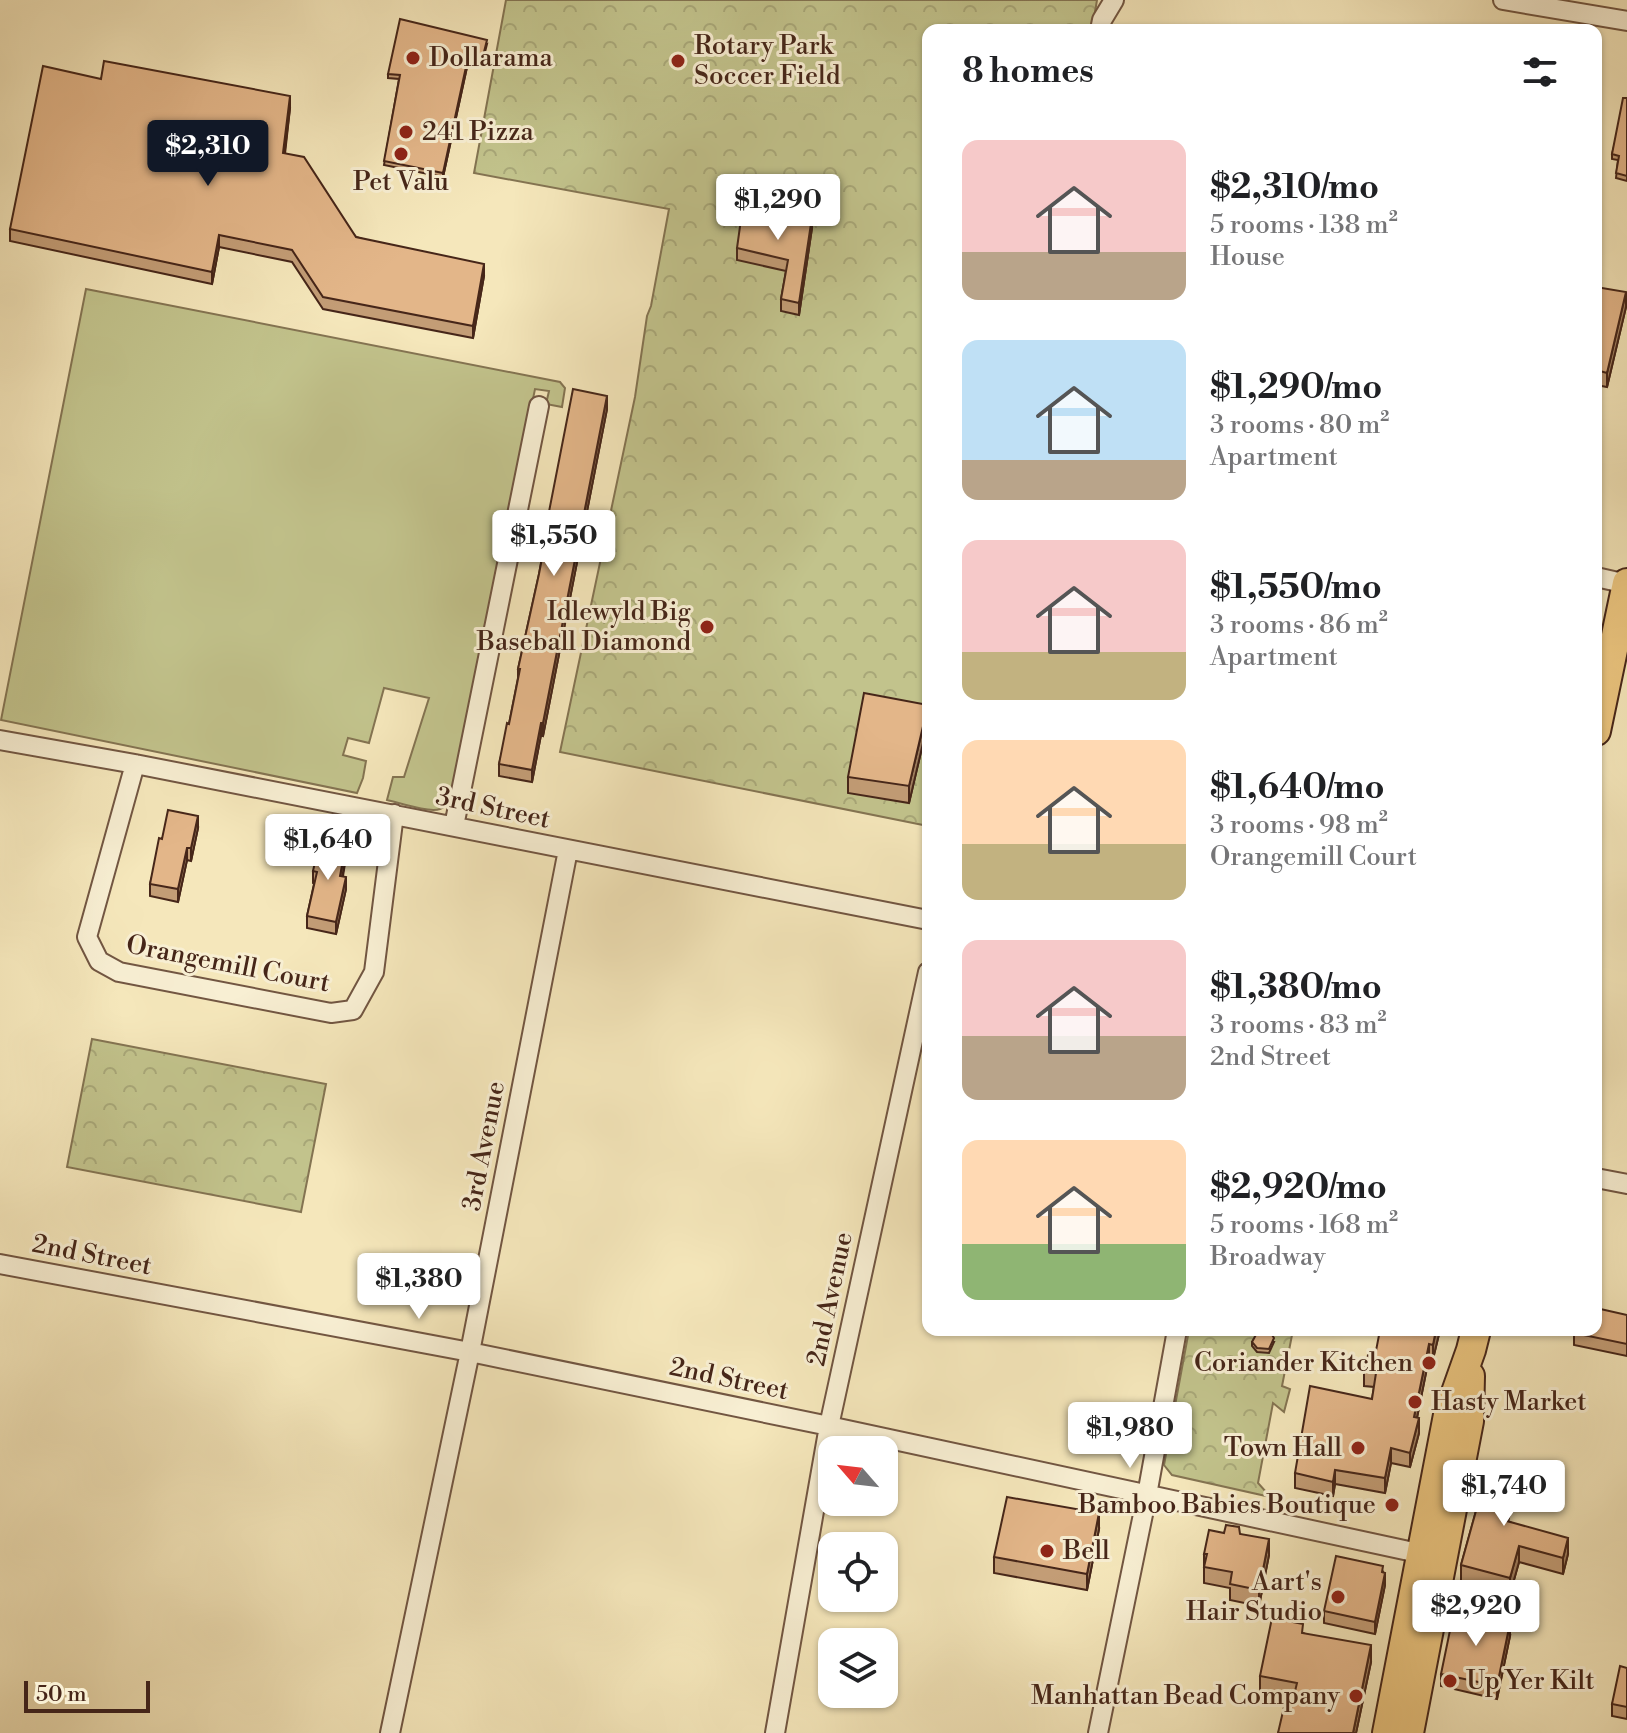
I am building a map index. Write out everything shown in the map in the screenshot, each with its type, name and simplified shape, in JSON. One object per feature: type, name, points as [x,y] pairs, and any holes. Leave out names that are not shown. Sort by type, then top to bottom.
[{"type":"main road","points":[[1602,703],[1627,584]]},
{"type":"main road","points":[[1387,1733],[1469,1421],[1473,1340]]},
{"type":"main road","points":[[1409,1733],[1433,1556]]},
{"type":"street","points":[[1101,24],[1114,0]]},
{"type":"street","points":[[1503,0],[1627,21]]},
{"type":"street","points":[[454,826],[539,406]]},
{"type":"street","points":[[1602,578],[1627,584]]},
{"type":"street","name":"3rd Street","points":[[0,740],[922,919]]},
{"type":"street","name":"Orangemill Court","points":[[135,764],[87,937],[99,961],[119,972],[134,975],[331,1013],[353,1010],[374,972],[394,814]]},
{"type":"street","name":"3rd Avenue","points":[[390,1733],[470,1352],[568,850]]},
{"type":"street","name":"2nd Avenue","points":[[775,1733],[829,1426],[922,1000]]},
{"type":"street","points":[[1602,1179],[1627,1184]]},
{"type":"street","name":"2nd Street","points":[[0,1264],[470,1352],[1433,1556]]},
{"type":"street","points":[[1098,1733],[1176,1336]]},
{"type":"green space","points":[[506,0],[1097,0],[1093,24],[922,24],[922,825],[560,752],[635,397],[647,316],[669,209],[474,173]]},
{"type":"green space","points":[[86,289],[560,382],[565,388],[562,407],[546,404],[549,391],[535,389],[453,794],[445,806],[429,810],[387,800],[393,777],[404,777],[429,698],[384,688],[369,743],[348,738],[343,755],[366,761],[357,793],[1,720]]},
{"type":"green space","points":[[92,1039],[326,1084],[301,1212],[67,1167]]},
{"type":"green space","points":[[1188,1336],[1292,1336],[1282,1386],[1290,1389],[1284,1412],[1273,1403],[1258,1483],[1267,1493],[1266,1496],[1172,1475],[1164,1465]]},
{"type":"building","points":[[400,19],[487,40],[483,56],[469,53],[443,173],[384,161],[400,75],[388,74]]},
{"type":"building","points":[[104,61],[290,96],[283,153],[304,157],[356,237],[484,264],[473,326],[323,297],[292,250],[219,235],[212,272],[10,229],[43,66],[101,79]]},
{"type":"building","points":[[1623,98],[1627,98],[1627,176],[1616,173],[1619,156],[1612,154]]},
{"type":"building","points":[[743,205],[812,217],[799,303],[781,299],[788,260],[737,248]]},
{"type":"building","points":[[1602,288],[1626,292],[1607,373],[1602,372]]},
{"type":"building","points":[[573,389],[607,396],[532,770],[499,764],[539,574]]},
{"type":"building","points":[[864,693],[922,704],[922,731],[909,786],[848,777]]},
{"type":"building","points":[[168,810],[198,816],[178,889],[150,884]]},
{"type":"building","points":[[320,840],[346,845],[340,876],[346,877],[336,922],[307,916],[317,872],[313,871]]},
{"type":"building","points":[[1602,1309],[1627,1315],[1627,1344],[1588,1336],[1602,1336]]},
{"type":"building","points":[[1255,1336],[1274,1338],[1269,1349],[1257,1348],[1252,1342]]},
{"type":"building","points":[[1379,1336],[1435,1336],[1433,1345],[1429,1344],[1414,1417],[1419,1418],[1410,1453],[1391,1448],[1385,1478],[1335,1470],[1333,1482],[1295,1473],[1310,1386],[1372,1399],[1376,1373],[1364,1371],[1368,1355],[1375,1356]]},
{"type":"building","points":[[1489,1464],[1530,1476],[1525,1494],[1512,1490],[1503,1520],[1568,1538],[1563,1558],[1519,1546],[1510,1578],[1461,1565]]},
{"type":"building","name":"Bell","points":[[1007,1497],[1099,1513],[1087,1574],[994,1557]]},
{"type":"building","points":[[1226,1525],[1239,1527],[1240,1534],[1269,1539],[1259,1590],[1230,1584],[1232,1572],[1204,1567],[1209,1530],[1224,1533]]},
{"type":"building","points":[[1336,1556],[1383,1566],[1382,1572],[1385,1573],[1375,1622],[1324,1611]]},
{"type":"building","points":[[1454,1611],[1510,1623],[1497,1686],[1441,1674]]},
{"type":"building","points":[[1272,1618],[1303,1624],[1302,1633],[1371,1645],[1353,1733],[1278,1733],[1284,1707],[1291,1708],[1297,1683],[1260,1676]]},
{"type":"building","points":[[1620,1666],[1627,1668],[1627,1707],[1612,1704]]},
{"type":"place","name":"Dollarama","points":[[413,58]]},
{"type":"place","name":"Rotary Park Soccer Field","points":[[678,61]]},
{"type":"place","name":"241 Pizza","points":[[406,132]]},
{"type":"place","name":"Pet Valu","points":[[401,154]]},
{"type":"place","name":"Idlewyld Big Baseball Diamond","points":[[707,627]]},
{"type":"place","name":"Coriander Kitchen","points":[[1429,1363]]},
{"type":"place","name":"Hasty Market","points":[[1415,1402]]},
{"type":"place","name":"Town Hall","points":[[1358,1448]]},
{"type":"place","name":"Bamboo Babies Boutique","points":[[1392,1505]]},
{"type":"place","name":"Bell","points":[[1047,1551]]},
{"type":"place","name":"Aart's Hair Studio","points":[[1338,1597]]},
{"type":"place","name":"Up Yer Kilt","points":[[1450,1681]]},
{"type":"place","name":"Manhattan Bead Company","points":[[1356,1696]]}]
